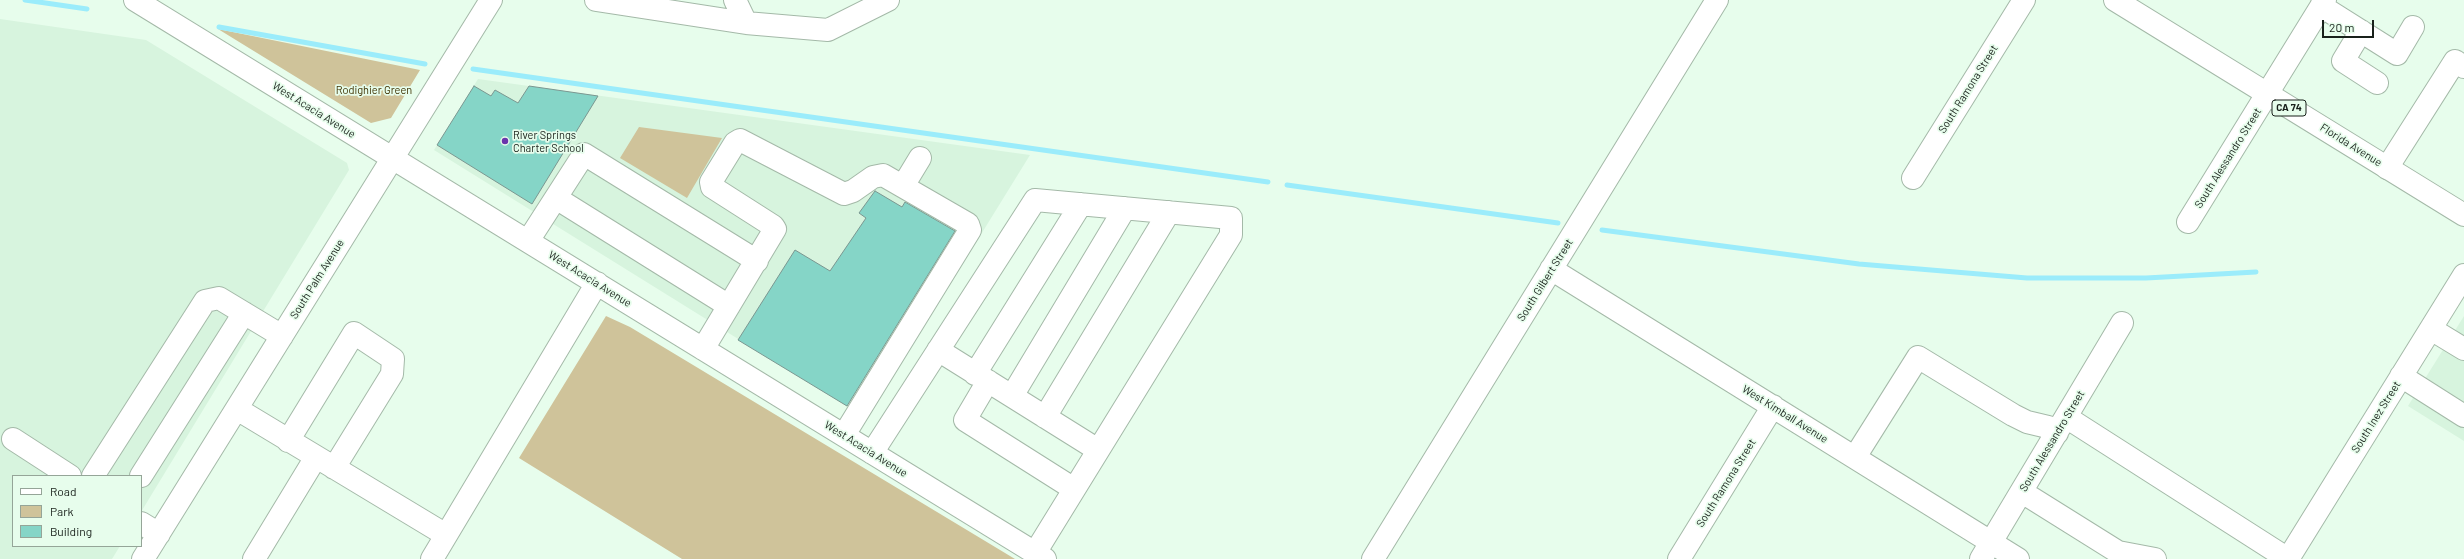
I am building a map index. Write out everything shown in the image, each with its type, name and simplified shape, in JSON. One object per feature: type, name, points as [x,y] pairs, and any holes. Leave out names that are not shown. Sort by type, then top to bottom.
[{"type":"street","name":"West Acacia Avenue","points":[[135,0],[1040,556]]},
{"type":"street","name":"South Palm Avenue","points":[[143,559],[150,529],[236,409],[491,0]]},
{"type":"street","points":[[596,0],[619,2],[746,24],[828,30],[888,0]]},
{"type":"street","points":[[735,0],[746,24]]},
{"type":"street","name":"South Gilbert Street","points":[[1373,559],[1717,0]]},
{"type":"street","name":"South Ramona Street","points":[[1913,178],[2024,0]]},
{"type":"street","name":"Florida Avenue","points":[[2115,0],[2464,215]]},
{"type":"street","points":[[2323,3],[2361,31],[2397,54],[2413,27]]},
{"type":"street","name":"South Alessandro Street","points":[[2188,222],[2323,3]]},
{"type":"street","points":[[2361,31],[2343,62],[2377,83]]},
{"type":"street","points":[[2387,168],[2455,61],[2464,67]]},
{"type":"street","points":[[703,349],[775,229],[774,226],[712,187],[711,182],[735,143],[740,140],[844,194],[854,192],[873,177],[883,175],[968,224],[970,230],[844,435]]},
{"type":"street","points":[[528,241],[584,154],[757,261]]},
{"type":"street","points":[[902,186],[920,158]]},
{"type":"street","points":[[556,198],[729,306]]},
{"type":"street","points":[[872,453],[1034,200],[1231,218],[1231,235],[1074,489],[1040,556]]},
{"type":"street","points":[[1074,489],[966,420],[982,377],[1081,204]]},
{"type":"street","points":[[1012,396],[1125,208]]},
{"type":"street","points":[[1045,417],[1169,212]]},
{"type":"street","name":"West Kimball Avenue","points":[[1551,269],[1856,457],[1986,551],[2018,559]]},
{"type":"street","name":"South Inez Street","points":[[2288,559],[2431,329],[2463,281]]},
{"type":"street","points":[[432,559],[597,284]]},
{"type":"street","points":[[94,475],[206,301],[219,298],[282,336]]},
{"type":"street","points":[[142,475],[244,313]]},
{"type":"street","name":"South Alessandro Street","points":[[1986,551],[2122,323]]},
{"type":"street","points":[[2431,329],[2464,350]]},
{"type":"street","points":[[254,559],[392,374],[393,359],[354,333],[288,440]]},
{"type":"street","points":[[938,350],[1098,450]]},
{"type":"street","points":[[1856,457],[1918,357],[2027,422],[2048,427],[2061,425],[2288,559]]},
{"type":"street","points":[[2402,376],[2464,416]]},
{"type":"street","name":"South Ramona Street","points":[[1679,559],[1773,406]]},
{"type":"street","points":[[236,409],[446,535]]},
{"type":"street","points":[[13,439],[68,475]]},
{"type":"street","points":[[2022,492],[2118,552],[2155,559]]},
{"type":"shaded area","points":[[0,19],[146,40],[347,163],[349,170],[142,510],[142,475],[12,475],[12,547],[119,547],[112,559],[0,559]]},
{"type":"shaded area","points":[[478,79],[1030,155],[867,419],[434,150]]},
{"type":"shaded area","points":[[2464,316],[2464,441],[2408,406]]},
{"type":"green space","name":"Rodighier Green","points":[[218,29],[420,70],[391,118],[371,123]]},
{"type":"green space","points":[[639,127],[722,138],[687,198],[620,158]]},
{"type":"green space","points":[[606,316],[630,327],[1015,559],[682,559],[519,458]]},
{"type":"building","points":[[474,86],[491,96],[495,90],[518,103],[529,86],[598,96],[532,204],[437,145]]},
{"type":"building","points":[[875,191],[902,207],[905,202],[955,231],[847,406],[738,340],[795,250],[830,271],[866,218],[859,213]]},
{"type":"waterway","points":[[25,0],[87,9]]},
{"type":"waterway","points":[[219,27],[425,64]]},
{"type":"waterway","points":[[473,69],[1268,182]]},
{"type":"waterway","points":[[1287,185],[1558,223]]},
{"type":"waterway","points":[[1602,230],[1859,264],[2027,278],[2146,278],[2256,272]]},
{"type":"place","name":"River Springs Charter School","points":[[505,141]]}]
